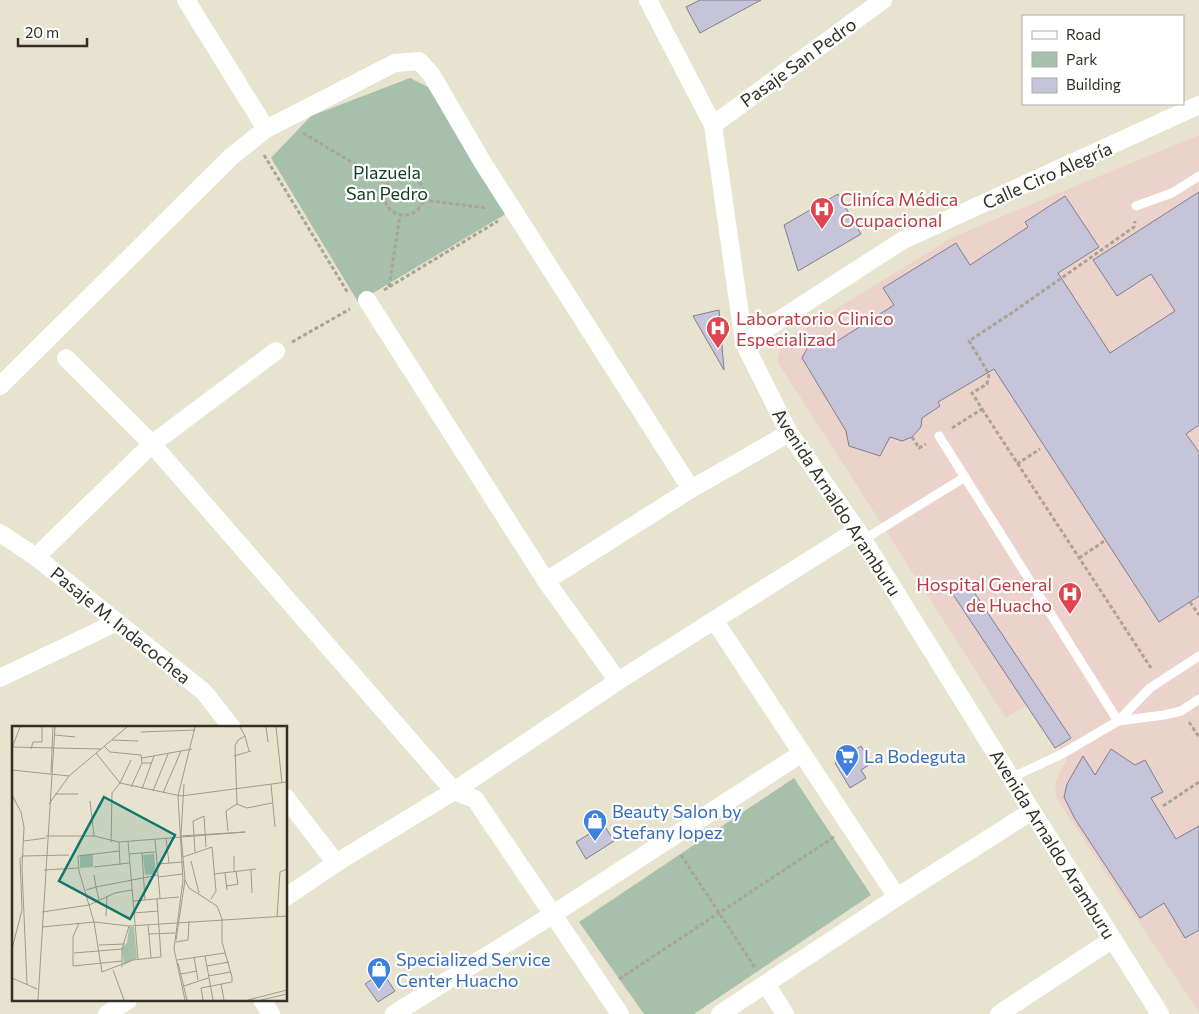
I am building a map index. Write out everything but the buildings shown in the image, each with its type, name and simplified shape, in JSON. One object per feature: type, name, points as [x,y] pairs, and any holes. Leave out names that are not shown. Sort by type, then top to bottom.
[{"type":"street","points":[[186,0],[260,134]]},
{"type":"street","name":"Avenida Arnaldo Aramburu","points":[[648,0],[713,125],[744,343],[789,433],[860,535],[1160,1014]]},
{"type":"street","name":"Pasaje San Pedro","points":[[713,125],[883,0]]},
{"type":"street","points":[[0,386],[232,156],[260,134],[291,116],[395,63],[419,61],[431,74],[483,163],[691,489]]},
{"type":"street","name":"Calle Ciro Alegría","points":[[744,343],[903,240],[1199,106]]},
{"type":"street","points":[[361,303],[546,581],[618,681]]},
{"type":"street","points":[[36,556],[152,444],[276,351]]},
{"type":"street","points":[[66,358],[152,444],[454,791],[475,800],[620,1014]]},
{"type":"street","points":[[546,581],[691,489],[789,433]]},
{"type":"street","name":"Pasaje M. Indacochea","points":[[0,533],[36,556],[204,692],[230,726]]},
{"type":"street","points":[[288,896],[336,863],[454,791],[618,681],[714,620],[860,535]]},
{"type":"street","points":[[714,620],[897,897]]},
{"type":"street","points":[[0,678],[117,622]]},
{"type":"street","points":[[394,1014],[552,915],[802,753]]},
{"type":"street","points":[[288,801],[336,863]]},
{"type":"street","points":[[720,1014],[897,897],[1032,811]]},
{"type":"street","points":[[999,1014],[1113,939]]},
{"type":"street","points":[[766,984],[785,1014]]},
{"type":"street","points":[[107,1014],[125,1002]]},
{"type":"street","points":[[263,1002],[271,1014]]},
{"type":"lane","points":[[1136,206],[1172,193],[1199,176]]},
{"type":"lane","points":[[939,436],[1118,721]]},
{"type":"lane","points":[[860,535],[965,477]]},
{"type":"lane","points":[[1011,778],[1062,754],[1118,721],[1150,688],[1199,656]]},
{"type":"lane","points":[[1118,721],[1181,711],[1199,699]]},
{"type":"path","points":[[291,116],[297,130],[388,184]]},
{"type":"path","points":[[260,134],[361,303]]},
{"type":"path","points":[[401,176],[409,176],[416,179],[421,185],[424,193],[423,200],[420,207],[414,212],[400,215],[387,206],[384,198],[385,190],[394,179],[401,176]]},
{"type":"path","points":[[423,200],[514,211]]},
{"type":"path","points":[[1136,206],[1134,227],[969,341],[989,374],[986,384],[972,393],[1160,682]]},
{"type":"path","points":[[276,351],[389,287],[514,211]]},
{"type":"path","points":[[389,287],[400,215]]},
{"type":"path","points":[[912,437],[919,448],[982,409]]},
{"type":"path","points":[[1017,464],[1040,449]]},
{"type":"path","points":[[1079,558],[1106,540]]},
{"type":"path","points":[[1190,602],[1199,614]]},
{"type":"path","points":[[1163,806],[1199,782]]},
{"type":"path","points":[[603,989],[720,914],[850,826]]},
{"type":"path","points":[[670,838],[766,984]]},
{"type":"shaded area","name":"Hospital General de Huacho","points":[[1199,135],[1199,1012],[1057,799],[1055,785],[1067,759],[1030,703],[1006,718],[777,361],[782,342],[955,236]]},
{"type":"green space","name":"Plazuela San Pedro","points":[[410,78],[428,87],[509,212],[358,302],[271,158],[311,116]]},
{"type":"green space","points":[[794,778],[871,895],[694,1014],[644,1014],[579,922]]},
{"type":"place","name":"Cliníca Médica Ocupacional","points":[[822,230]]},
{"type":"place","name":"Laboratorio Clinico Especializad","points":[[718,349]]},
{"type":"place","name":"Hospital General de Huacho","points":[[1070,615]]},
{"type":"place","name":"La Bodeguta","points":[[847,777]]},
{"type":"place","name":"Beauty Salon by Stefany lopez","points":[[595,842]]},
{"type":"place","name":"Specialized Service Center Huacho","points":[[379,990]]}]
